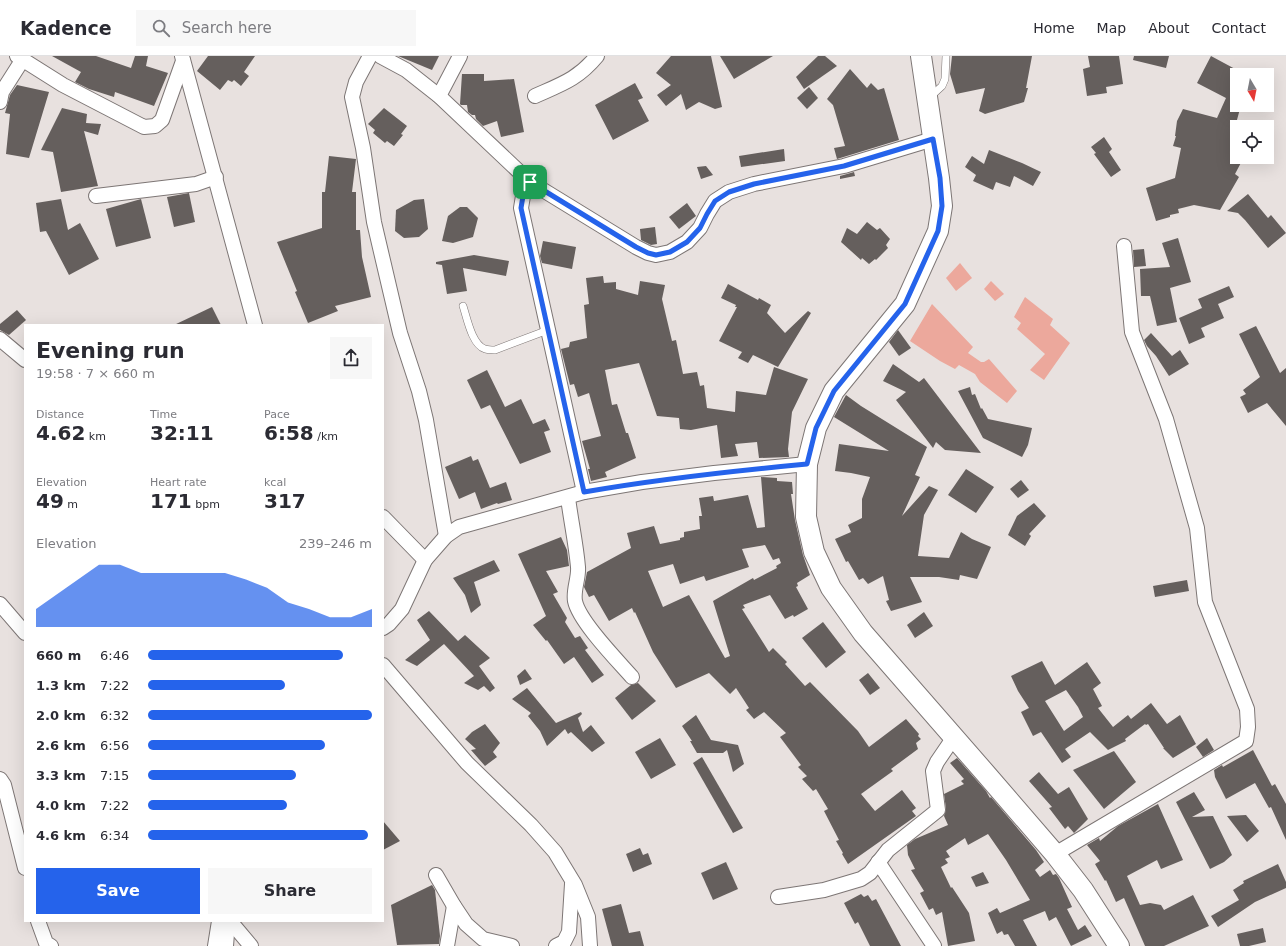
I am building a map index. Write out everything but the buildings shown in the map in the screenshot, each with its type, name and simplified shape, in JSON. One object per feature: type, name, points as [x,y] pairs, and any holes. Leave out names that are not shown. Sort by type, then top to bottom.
[{"type":"main road","points":[[921,56],[940,178],[942,206],[938,231],[905,304],[834,391],[816,428],[807,464],[806,517],[814,552],[831,588],[863,633],[1054,854],[1083,890],[1119,946]]},
{"type":"street","points":[[370,56],[356,82],[352,97],[363,148],[376,229],[400,333],[419,391],[426,420],[446,536]]},
{"type":"street","points":[[380,56],[406,70],[438,96],[530,182],[636,247],[656,255],[670,252],[687,242],[700,228],[715,201],[729,192],[754,184],[844,166],[933,139]]},
{"type":"street","points":[[438,96],[460,56]]},
{"type":"street","points":[[536,96],[570,81],[586,69],[597,56]]},
{"type":"street","points":[[0,102],[2,92],[20,58],[63,85],[144,127],[155,126],[162,120],[183,59]]},
{"type":"street","points":[[183,59],[255,324]]},
{"type":"street","points":[[96,196],[196,184],[216,177]]},
{"type":"street","points":[[530,182],[523,196],[521,208],[584,492]]},
{"type":"street","points":[[1054,854],[1246,741],[1248,727],[1247,709],[1205,602],[1197,528],[1166,419],[1132,332],[1124,246]]},
{"type":"street","points":[[0,339],[24,359]]},
{"type":"street","points":[[384,627],[402,610],[425,560],[446,536],[459,527],[568,498],[584,492],[714,472],[807,464]]},
{"type":"street","points":[[568,498],[578,569],[575,586],[575,601],[581,615],[632,677]]},
{"type":"street","points":[[384,518],[425,560]]},
{"type":"street","points":[[0,604],[24,632]]},
{"type":"street","points":[[384,666],[467,763],[531,825],[555,852],[572,879],[588,917],[590,946]]},
{"type":"street","points":[[778,898],[824,890],[861,879],[870,873],[888,850],[938,810],[933,771],[937,762],[954,737]]},
{"type":"street","points":[[0,779],[4,785],[24,864]]},
{"type":"street","points":[[878,862],[934,946]]},
{"type":"street","points":[[436,875],[466,924],[483,939],[512,946]]},
{"type":"street","points":[[556,946],[564,942],[569,932],[572,879]]},
{"type":"street","points":[[446,946],[454,906]]},
{"type":"street","points":[[38,922],[46,943],[51,946]]},
{"type":"street","points":[[215,946],[219,922]]},
{"type":"street","points":[[226,946],[229,922]]},
{"type":"street","points":[[230,922],[251,946]]},
{"type":"lane","points":[[928,100],[942,86],[945,79],[946,56]]},
{"type":"lane","points":[[463,306],[473,337],[478,345],[485,349],[495,350],[548,330]]},
{"type":"shaded area","points":[[960,263],[972,278],[956,291],[946,278]]},
{"type":"shaded area","points":[[991,281],[1004,294],[995,301],[984,289]]},
{"type":"shaded area","points":[[1025,297],[1053,319],[1050,325],[1070,343],[1044,380],[1030,370],[1045,354],[1017,329],[1021,323],[1014,317]]},
{"type":"shaded area","points":[[932,304],[973,347],[968,353],[981,362],[989,359],[1017,391],[1007,403],[980,382],[975,374],[959,365],[955,369],[910,341]]},
{"type":"route","points":[[933,139],[940,178],[942,206],[938,231],[905,304],[834,391],[816,428],[807,464],[714,472],[584,492],[521,208],[523,196],[530,182],[636,247],[656,255],[670,252],[687,242],[700,228],[715,201],[729,192],[754,184],[844,166],[933,139]]}]
